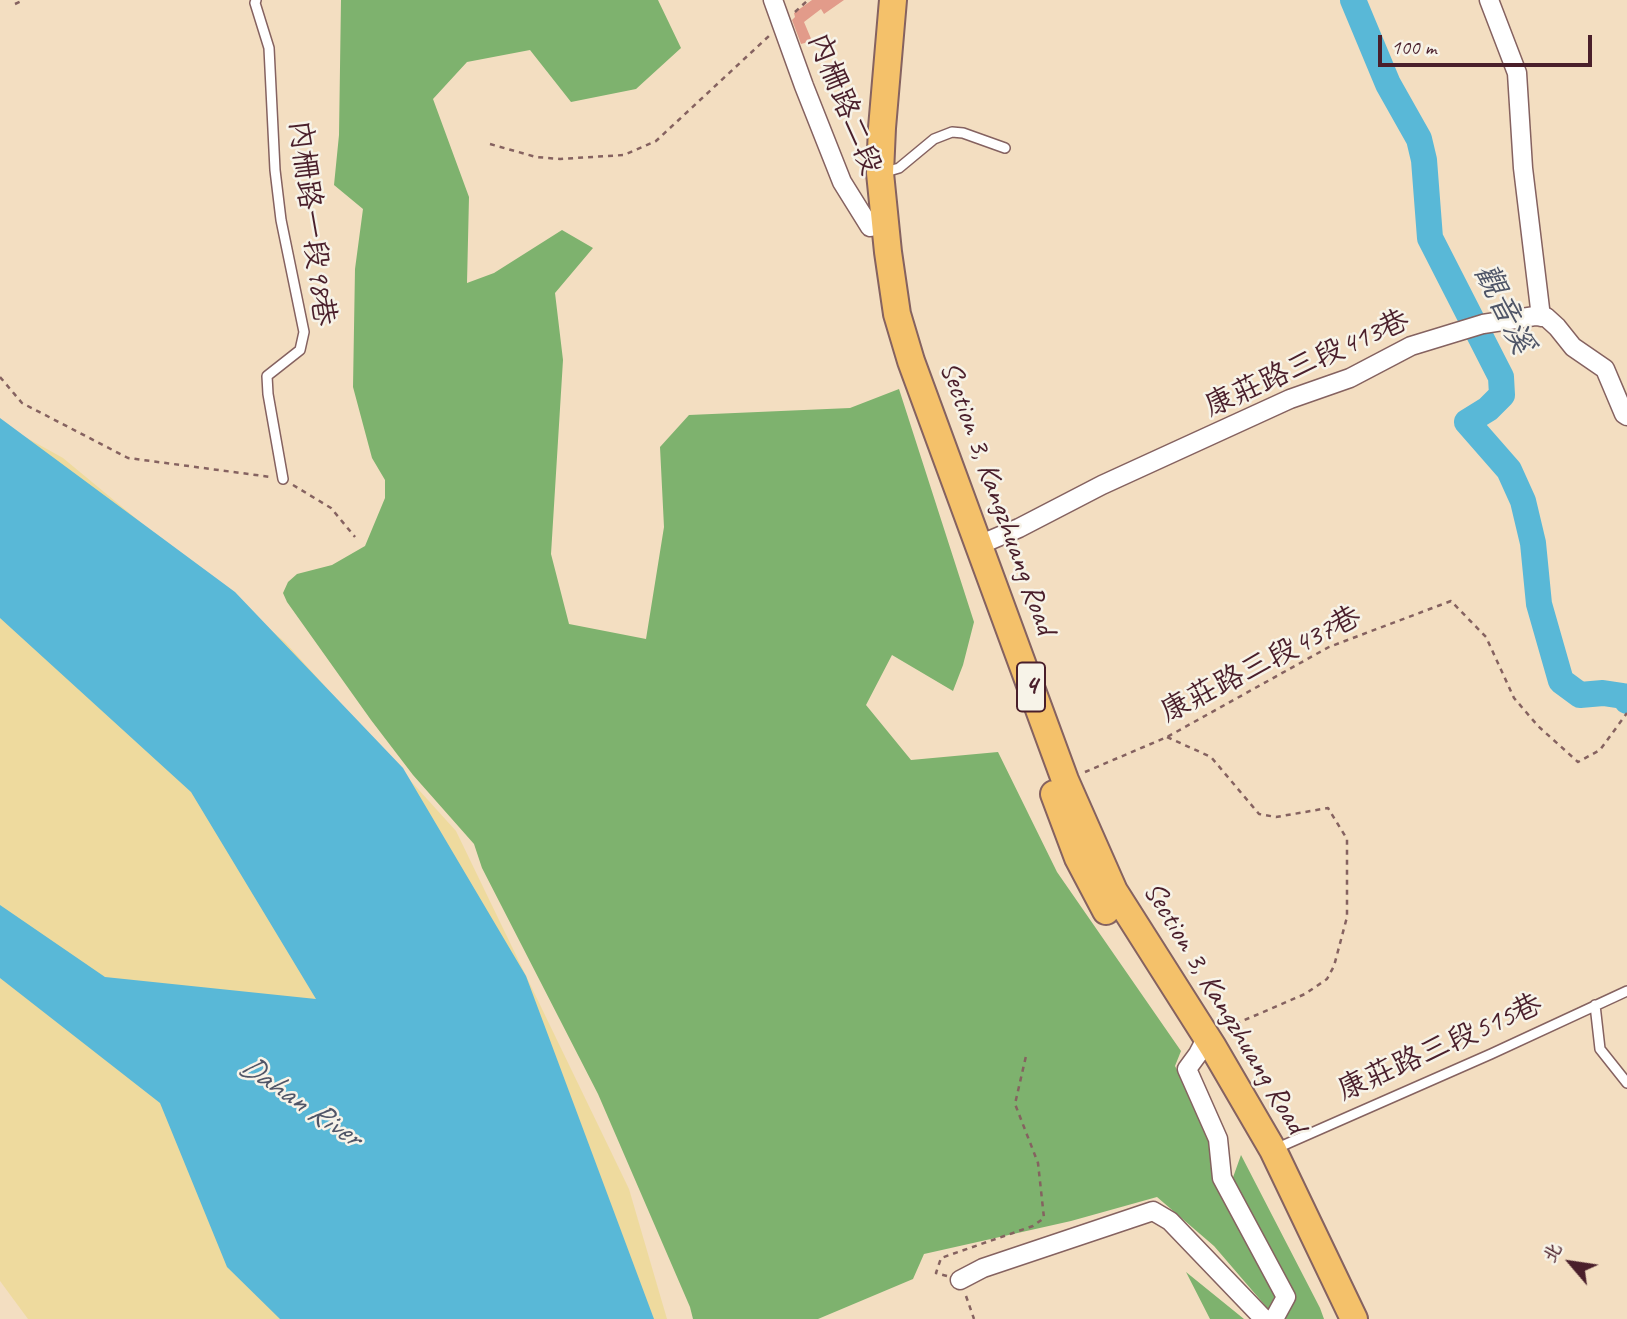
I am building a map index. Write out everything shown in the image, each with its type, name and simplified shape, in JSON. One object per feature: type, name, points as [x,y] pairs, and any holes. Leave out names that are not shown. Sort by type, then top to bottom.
[{"type":"main road","name":"Section 3, Kangzhuang Road","points":[[878,0],[868,122],[897,314],[911,361],[1065,780],[1114,891],[1202,1046],[1338,1319]]},
{"type":"main road","name":"Section 3, Kangzhuang Road","points":[[894,0],[870,227],[890,334],[1078,858],[1098,899],[1273,1150],[1354,1319]]},
{"type":"street","name":"內柵路二段","points":[[773,0],[842,181],[870,227]]},
{"type":"street","points":[[1489,0],[1517,73],[1523,168],[1541,317],[1546,317],[1573,347],[1605,369],[1627,416]]},
{"type":"street","name":"康莊路三段413巷","points":[[979,545],[1290,399],[1350,378],[1411,346],[1483,324],[1541,317]]},
{"type":"street","points":[[1202,1046],[1187,1069],[1218,1139],[1222,1178],[1286,1297],[1274,1319]]},
{"type":"street","points":[[960,1279],[983,1268],[1153,1211],[1170,1221],[1264,1319]]},
{"type":"lane","name":"內柵路一段98巷","points":[[256,0],[269,48],[275,170],[281,220],[304,332],[300,350],[267,376],[283,479]]},
{"type":"lane","points":[[875,174],[899,168],[934,138],[952,132],[963,132],[1005,148]]},
{"type":"lane","name":"康莊路三段515巷","points":[[1273,1150],[1627,991]]},
{"type":"lane","points":[[1595,1005],[1600,1049],[1627,1083]]},
{"type":"path","points":[[15,4],[24,0]]},
{"type":"path","points":[[491,144],[536,157],[560,159],[624,155],[656,141],[782,24]]},
{"type":"path","points":[[0,377],[22,403],[128,458],[283,479],[331,508],[355,537]]},
{"type":"path","name":"康莊路三段437巷","points":[[1065,780],[1167,737],[1329,648],[1451,601],[1486,637],[1514,698],[1538,726],[1578,762],[1600,750],[1627,713]]},
{"type":"path","points":[[1167,737],[1211,757],[1259,814],[1276,817],[1328,807],[1348,839],[1347,917],[1334,966],[1327,979],[1305,994],[1202,1046]]},
{"type":"path","points":[[974,1319],[960,1279],[936,1273],[942,1258],[1033,1226],[1044,1218],[1038,1163],[1015,1104],[1026,1056]]},
{"type":"green space","points":[[341,0],[658,0],[681,48],[636,89],[571,102],[530,50],[467,62],[433,99],[469,197],[467,283],[494,273],[562,230],[593,248],[555,293],[563,360],[551,554],[569,624],[646,639],[664,527],[660,447],[689,415],[850,408],[899,389],[974,622],[953,691],[892,655],[866,705],[911,760],[998,752],[1057,872],[1181,1051],[1175,1066],[1209,1131],[1213,1173],[1275,1295],[1269,1310],[1214,1246],[1157,1197],[1071,1221],[924,1254],[913,1279],[818,1319],[693,1319],[598,1094],[482,868],[474,844],[413,775],[371,720],[283,593],[288,582],[297,574],[332,565],[365,546],[385,498],[385,480],[372,458],[353,387],[355,269],[363,209],[334,185],[339,135]]},
{"type":"green space","points":[[1241,1155],[1324,1319],[1277,1319],[1296,1296],[1231,1183]]},
{"type":"green space","points":[[1186,1272],[1244,1319],[1210,1319]]},
{"type":"sand","points":[[0,423],[63,458],[285,642],[456,831],[629,1189],[667,1319],[28,1319],[0,1281]]},
{"type":"water","name":"Dahan River","points":[[0,418],[235,592],[403,768],[526,976],[654,1319],[280,1319],[227,1267],[160,1103],[0,978],[0,905],[105,977],[316,999],[191,792],[0,618]]},
{"type":"building","points":[[812,0],[844,0],[824,14],[821,9],[804,22],[812,41],[801,44],[792,20],[794,13]]},
{"type":"waterway","name":"觀音溪","points":[[1353,0],[1388,84],[1419,139],[1424,160],[1430,238],[1501,377],[1502,395],[1488,409],[1467,422],[1509,470],[1523,501],[1533,543],[1539,604],[1561,681],[1580,695],[1603,693],[1623,696],[1627,701]]}]
